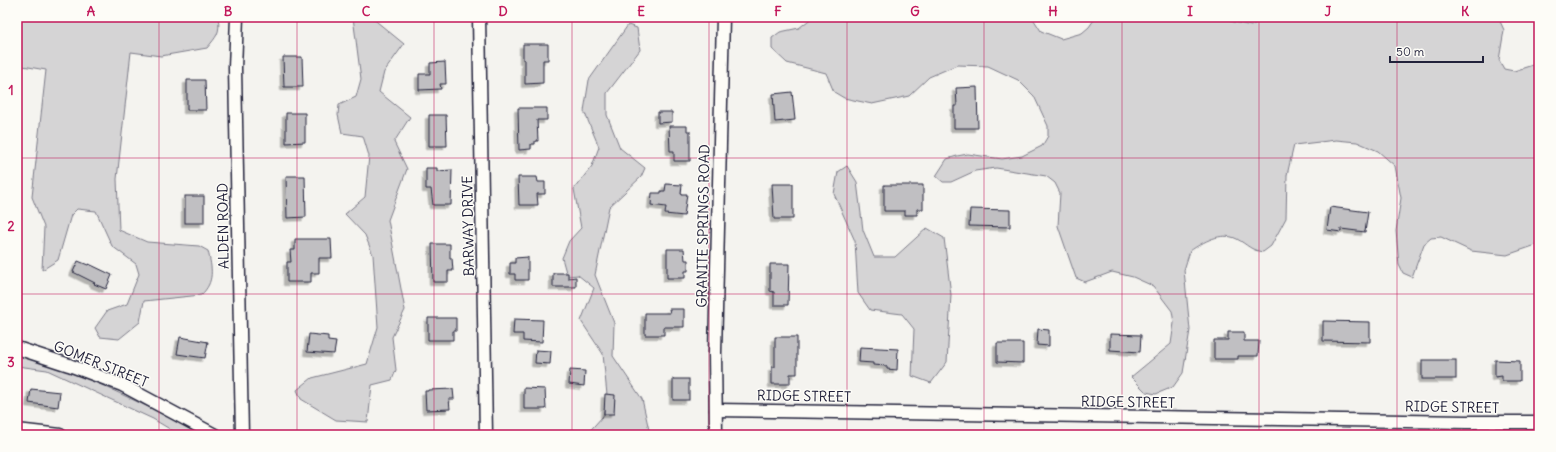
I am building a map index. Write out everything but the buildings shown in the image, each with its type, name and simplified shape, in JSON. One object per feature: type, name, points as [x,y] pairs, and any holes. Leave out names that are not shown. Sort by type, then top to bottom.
[{"type":"street","name":"ALDEN ROAD","points":[[237,17],[235,68],[242,435]]},
{"type":"street","name":"BARWAY DRIVE","points":[[479,17],[486,435]]},
{"type":"street","name":"GRANITE SPRINGS ROAD","points":[[716,435],[716,345],[723,17]]},
{"type":"street","name":"GOMER STREET","points":[[17,348],[69,365],[122,386],[215,435]]},
{"type":"street","name":"RIDGE STREET","points":[[716,410],[1450,422],[1539,422]]},
{"type":"street","points":[[17,430],[60,435]]},
{"type":"shaded area","points":[[17,17],[218,17],[219,27],[217,34],[207,48],[161,56],[131,52],[117,179],[119,230],[147,242],[199,246],[208,251],[211,263],[211,274],[209,285],[201,295],[144,301],[140,322],[119,339],[100,337],[95,328],[107,311],[127,304],[139,274],[136,264],[112,246],[96,211],[77,209],[71,215],[58,260],[42,270],[44,227],[32,197],[46,70],[17,65]]},
{"type":"shaded area","points":[[353,17],[371,17],[404,44],[384,72],[379,92],[410,117],[394,142],[407,169],[388,220],[405,310],[392,337],[396,370],[392,380],[372,385],[368,422],[336,420],[301,399],[297,390],[312,378],[367,364],[378,327],[373,255],[365,235],[345,214],[365,197],[369,156],[363,136],[342,133],[338,115],[339,105],[356,97],[361,79]]},
{"type":"shaded area","points":[[813,17],[1032,17],[1041,31],[1061,39],[1082,33],[1089,27],[1096,17],[1227,17],[1230,21],[1251,26],[1267,17],[1498,17],[1504,30],[1499,60],[1504,69],[1514,71],[1539,63],[1539,244],[1507,255],[1471,251],[1441,237],[1431,238],[1424,244],[1412,277],[1403,273],[1399,265],[1396,231],[1401,198],[1395,166],[1378,151],[1357,142],[1336,140],[1294,145],[1287,175],[1286,218],[1271,246],[1263,252],[1252,249],[1237,239],[1225,236],[1206,241],[1190,251],[1184,270],[1190,330],[1183,373],[1173,387],[1156,394],[1146,392],[1131,377],[1171,344],[1174,323],[1172,311],[1153,286],[1133,277],[1112,272],[1085,282],[1076,278],[1058,226],[1060,193],[1055,183],[1046,176],[996,168],[975,171],[951,182],[943,182],[936,176],[947,159],[957,156],[968,154],[1002,159],[1022,156],[1042,146],[1048,136],[1048,126],[1034,96],[1018,80],[988,66],[957,65],[929,77],[909,96],[872,104],[844,98],[834,92],[826,73],[787,63],[772,49],[772,38],[780,32],[799,28]]},
{"type":"shaded area","points":[[628,25],[637,28],[640,50],[607,93],[607,115],[620,148],[645,168],[641,177],[609,207],[595,275],[614,323],[613,356],[642,399],[649,430],[647,435],[586,435],[603,416],[607,395],[603,354],[581,321],[594,288],[578,275],[567,276],[562,258],[569,241],[581,228],[574,189],[592,166],[599,147],[584,111],[589,80]]},
{"type":"shaded area","points":[[847,166],[857,182],[863,230],[874,257],[895,257],[927,228],[944,238],[951,295],[947,362],[931,383],[912,376],[914,329],[902,314],[870,310],[858,293],[855,241],[834,194],[838,172]]},
{"type":"shaded area","points":[[17,354],[70,370],[176,420],[198,435],[178,434],[153,419],[47,370],[17,366]]}]
